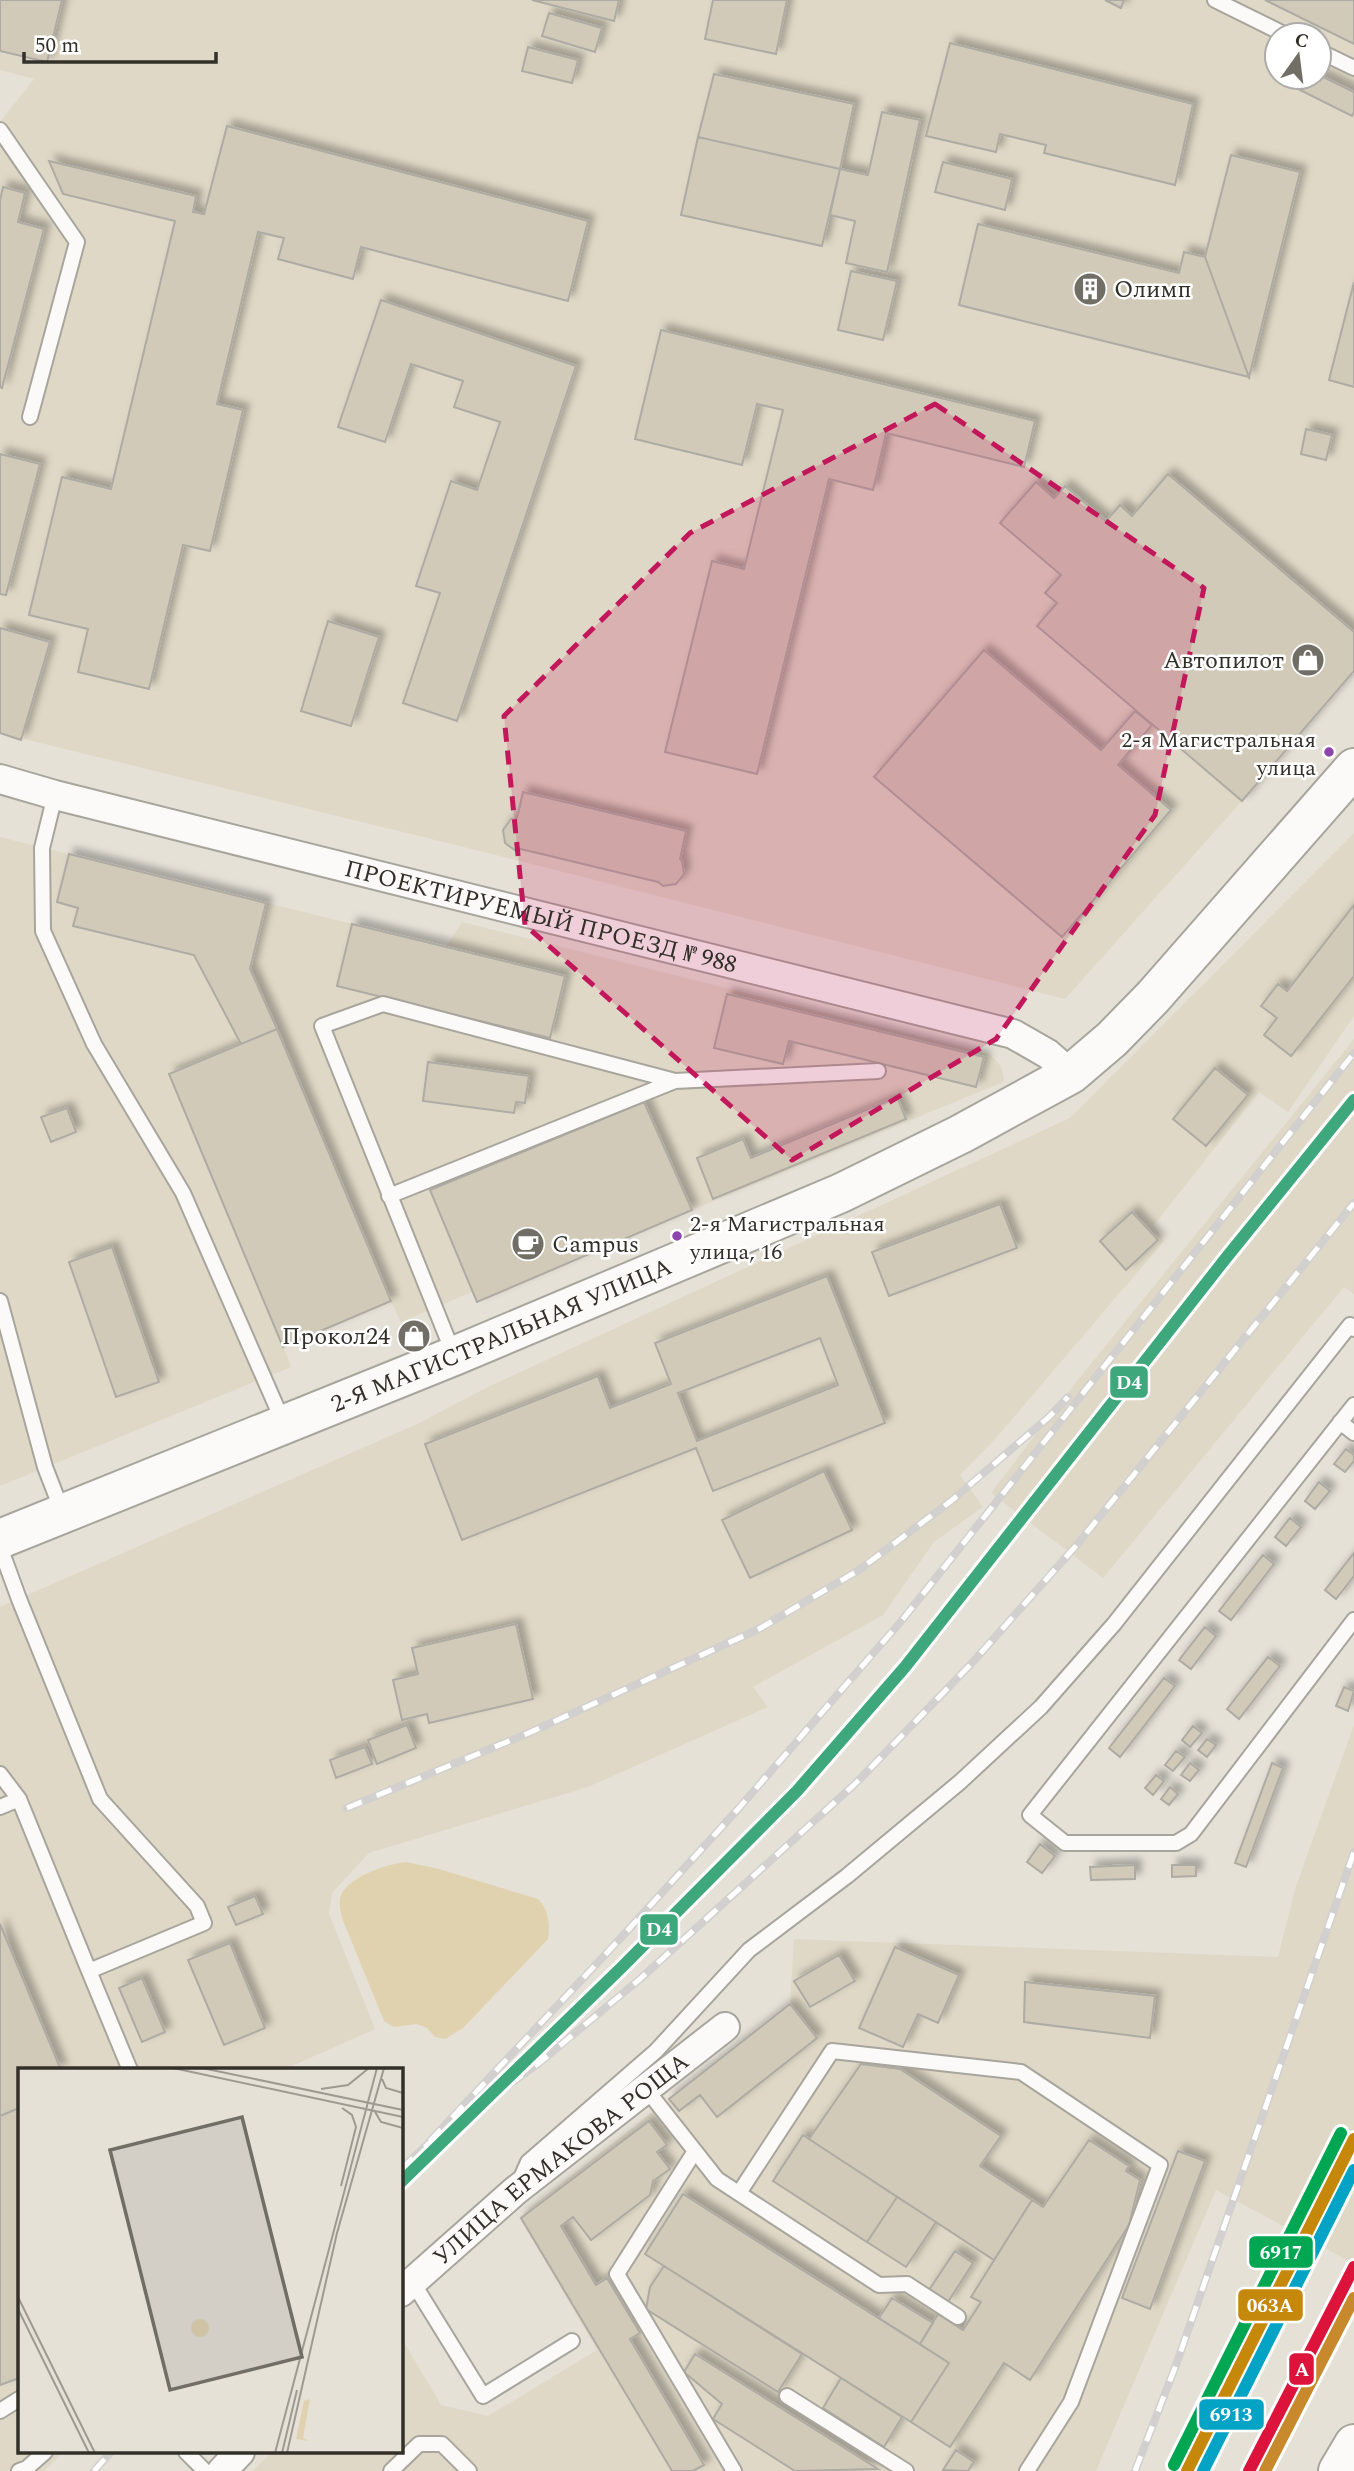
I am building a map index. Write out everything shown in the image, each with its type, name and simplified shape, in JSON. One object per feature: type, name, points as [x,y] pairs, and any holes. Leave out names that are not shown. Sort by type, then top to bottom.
[{"type":"street","name":"2-Я МАГИСТРАЛЬНАЯ УЛИЦА","points":[[0,1539],[454,1356],[841,1193],[961,1134],[1071,1074],[1112,1039],[1153,997],[1354,768]]},
{"type":"street","name":"ПРОЕКТИРУЕМЫЙ ПРОЕЗД № 988","points":[[0,779],[1013,1034],[1048,1054],[1071,1074]]},
{"type":"street","name":"УЛИЦА ЕРМАКОВА РОЩА","points":[[406,2287],[515,2191],[725,2027]]},
{"type":"street","points":[[1338,2471],[1354,2444]]},
{"type":"street","points":[[222,2471],[238,2454]]},
{"type":"lane","points":[[1215,0],[1263,24]]},
{"type":"lane","points":[[1333,58],[1354,68]]},
{"type":"lane","points":[[0,131],[78,242],[30,417]]},
{"type":"lane","points":[[55,795],[42,848],[43,931],[94,1044],[183,1192],[284,1424]]},
{"type":"lane","points":[[454,1356],[322,1026],[383,1004],[675,1081],[878,1070]]},
{"type":"lane","points":[[389,1196],[675,1081]]},
{"type":"lane","points":[[0,1301],[45,1467],[63,1513]]},
{"type":"lane","points":[[515,2191],[528,2162],[656,2051],[749,1950],[858,1867],[960,1782],[1041,1707],[1114,1624],[1350,1325],[1354,1329]]},
{"type":"lane","points":[[1354,1405],[1030,1815],[1065,1843],[1176,1843],[1191,1834],[1354,1620]]},
{"type":"lane","points":[[1340,1422],[1354,1433]]},
{"type":"lane","points":[[0,1547],[100,1799],[197,1906],[204,1923],[89,1971]]},
{"type":"lane","points":[[0,1774],[19,1799],[129,2068]]},
{"type":"lane","points":[[0,1807],[19,1799]]},
{"type":"lane","points":[[739,2193],[832,2051],[1021,2072],[1160,2165],[1071,2402],[1027,2471]]},
{"type":"lane","points":[[646,2089],[717,2179],[879,2285],[907,2284],[958,2317]]},
{"type":"lane","points":[[695,2151],[617,2274],[734,2471]]},
{"type":"lane","points":[[406,2287],[483,2396],[572,2341]]},
{"type":"lane","points":[[787,2396],[906,2471]]},
{"type":"lane","points":[[0,2411],[18,2400]]},
{"type":"lane","points":[[391,2471],[419,2444],[442,2444],[469,2471]]},
{"type":"lane","points":[[19,2471],[27,2468],[43,2454]]},
{"type":"lane","points":[[188,2454],[205,2471]]},
{"type":"highlighted area","points":[[935,404],[1204,588],[1155,815],[996,1039],[792,1160],[525,925],[504,716],[690,533]]},
{"type":"shaded area","points":[[0,0],[1354,0],[1354,671],[1065,999],[0,733],[0,122],[34,79],[0,70]]},
{"type":"shaded area","points":[[1354,833],[1354,1016],[1288,1112],[1259,1092],[1154,1225],[1164,1241],[996,1438],[960,1475],[983,1507],[934,1542],[883,1615],[753,1687],[768,1707],[588,1787],[369,1853],[332,1893],[329,1914],[375,2029],[287,2068],[18,2068],[18,2454],[61,2454],[44,2471],[0,2471],[0,1607],[415,1425],[490,1386],[1070,1118]]},
{"type":"shaded area","points":[[0,837],[446,947],[462,922],[990,1054],[1001,1066],[1004,1079],[1003,1082],[477,1302],[472,1292],[401,1322],[391,1302],[284,1347],[291,1367],[0,1486]]},
{"type":"shaded area","points":[[1354,1039],[1354,1294],[1344,1287],[1103,1578],[991,1493],[1069,1391]]},
{"type":"shaded area","points":[[1354,1725],[1354,2264],[1216,2190],[1096,2471],[252,2471],[270,2454],[402,2454],[402,2339],[441,2405],[488,2416],[597,2350],[519,2217],[790,2004],[794,1939],[1278,1957],[1296,1886]]},
{"type":"shaded area","points":[[406,1862],[439,1869],[538,1899],[548,1917],[548,1939],[463,2028],[445,2039],[435,2037],[427,2028],[417,2024],[394,2027],[384,2021],[342,1918],[340,1898],[352,1882],[379,1868]]},
{"type":"building","points":[[0,0],[62,0],[47,62],[0,51]]},
{"type":"building","points":[[532,0],[619,0],[614,21]]},
{"type":"building","points":[[713,0],[787,0],[776,54],[705,39]]},
{"type":"building","points":[[1105,0],[1124,0],[1121,8]]},
{"type":"building","points":[[1265,0],[1354,0],[1354,44],[1333,34],[1333,21],[1307,21]]},
{"type":"building","points":[[549,13],[602,28],[595,52],[542,36]]},
{"type":"building","points":[[950,43],[1193,104],[1175,185],[1044,153],[1046,145],[1000,134],[996,152],[926,136]]},
{"type":"building","points":[[528,47],[578,60],[572,83],[522,71]]},
{"type":"building","points":[[714,74],[854,104],[840,169],[698,137]]},
{"type":"building","points":[[1333,82],[1354,92],[1352,116],[1302,91],[1333,91]]},
{"type":"building","points":[[882,112],[920,120],[887,272],[846,263],[855,221],[830,215],[840,169],[868,175]]},
{"type":"building","points":[[227,126],[588,221],[568,301],[361,247],[353,279],[278,259],[284,238],[258,232],[217,404],[243,410],[210,551],[183,545],[149,689],[78,672],[88,629],[29,615],[62,477],[111,489],[175,221],[63,194],[49,161],[196,196],[193,212],[204,214]]},
{"type":"building","points":[[698,137],[840,169],[822,246],[681,215]]},
{"type":"building","name":"Олимп","points":[[1231,155],[1300,172],[1249,377],[1205,257]]},
{"type":"building","points":[[943,162],[1012,179],[1005,210],[935,192]]},
{"type":"building","points":[[3,187],[25,193],[18,222],[44,229],[2,388],[0,200]]},
{"type":"building","name":"Олимп","points":[[978,224],[1179,273],[1184,252],[1205,257],[1249,377],[959,305]]},
{"type":"building","points":[[851,271],[897,281],[883,340],[838,330]]},
{"type":"building","points":[[1354,282],[1354,387],[1329,380]]},
{"type":"building","points":[[381,300],[576,366],[457,721],[403,703],[440,593],[416,586],[451,481],[477,490],[500,422],[454,407],[463,381],[411,364],[385,442],[338,427]]},
{"type":"building","points":[[661,330],[1035,421],[1024,467],[886,433],[873,490],[829,479],[757,774],[665,752],[712,561],[744,569],[783,410],[757,404],[742,465],[635,439]]},
{"type":"building","points":[[1306,429],[1332,435],[1326,460],[1301,454]]},
{"type":"building","points":[[0,454],[40,464],[6,595],[0,594]]},
{"type":"building","points":[[1168,474],[1354,632],[1354,671],[1242,801],[1037,626],[1057,603],[1045,593],[1061,575],[1000,523],[1036,482],[1054,498],[1065,486],[1106,521],[1120,505],[1132,516]]},
{"type":"building","points":[[328,621],[379,637],[351,726],[301,711]]},
{"type":"building","points":[[0,628],[50,642],[21,740],[0,733]]},
{"type":"building","points":[[984,650],[1101,750],[1135,711],[1152,725],[1118,765],[1171,810],[1062,937],[874,777]]},
{"type":"building","points":[[523,792],[686,831],[680,859],[684,874],[676,884],[663,886],[658,882],[521,849],[516,851],[505,843],[503,830],[511,819],[517,818]]},
{"type":"building","points":[[69,854],[266,903],[250,969],[277,1029],[241,1044],[194,955],[73,926],[78,908],[57,902]]},
{"type":"building","points":[[1354,905],[1354,976],[1291,1056],[1264,1035],[1277,1018],[1261,1006],[1278,984],[1287,991]]},
{"type":"building","points":[[352,924],[565,976],[550,1038],[337,986]]},
{"type":"building","points":[[727,994],[984,1057],[976,1087],[789,1041],[783,1064],[714,1048]]},
{"type":"building","points":[[277,1029],[391,1301],[283,1347],[169,1074]]},
{"type":"building","points":[[428,1062],[529,1076],[525,1103],[516,1102],[514,1113],[423,1101]]},
{"type":"building","points":[[1215,1068],[1248,1095],[1206,1146],[1173,1119]]},
{"type":"building","points":[[897,1097],[906,1119],[713,1199],[697,1158],[743,1139],[751,1158]]},
{"type":"building","points":[[644,1102],[692,1210],[477,1302],[430,1190]]},
{"type":"building","points":[[67,1108],[76,1132],[51,1142],[41,1117]]},
{"type":"building","points":[[1000,1204],[1017,1248],[889,1296],[872,1252]]},
{"type":"building","points":[[1132,1212],[1158,1240],[1126,1270],[1100,1241]]},
{"type":"building","points":[[112,1247],[159,1382],[116,1397],[69,1262]]},
{"type":"building","points":[[827,1276],[885,1423],[713,1491],[696,1448],[462,1540],[425,1444],[598,1376],[610,1408],[671,1384],[655,1343]],"holes":[[[820,1338],[838,1385],[697,1441],[678,1393]]]},
{"type":"building","points":[[1346,1449],[1354,1455],[1354,1461],[1345,1472],[1334,1464]]},
{"type":"building","points":[[824,1471],[852,1530],[750,1578],[722,1520]]},
{"type":"building","points":[[1319,1482],[1330,1491],[1315,1509],[1305,1501]]},
{"type":"building","points":[[1290,1518],[1301,1527],[1286,1546],[1275,1537]]},
{"type":"building","points":[[1354,1553],[1354,1576],[1336,1599],[1325,1590]]},
{"type":"building","points":[[1263,1555],[1274,1564],[1231,1620],[1219,1611]]},
{"type":"building","points":[[516,1624],[533,1699],[429,1723],[427,1714],[402,1720],[393,1680],[418,1674],[412,1648]]},
{"type":"building","points":[[1205,1627],[1216,1636],[1191,1669],[1179,1660]]},
{"type":"building","points":[[1268,1657],[1280,1666],[1239,1719],[1227,1709]]},
{"type":"building","points":[[1164,1678],[1175,1686],[1120,1757],[1109,1748]]},
{"type":"building","points":[[1344,1687],[1354,1691],[1348,1711],[1336,1706]]},
{"type":"building","points":[[407,1725],[416,1748],[377,1764],[368,1740]]},
{"type":"building","points":[[1193,1726],[1202,1733],[1190,1747],[1182,1740]]},
{"type":"building","points":[[1207,1739],[1216,1745],[1207,1757],[1198,1750]]},
{"type":"building","points":[[365,1747],[372,1764],[336,1778],[330,1760]]},
{"type":"building","points":[[1176,1751],[1185,1757],[1173,1771],[1165,1765]]},
{"type":"building","points":[[1190,1763],[1199,1770],[1190,1781],[1181,1775]]},
{"type":"building","points":[[1272,1763],[1283,1768],[1246,1867],[1235,1863]]},
{"type":"building","points":[[1156,1775],[1164,1781],[1153,1795],[1145,1788]]},
{"type":"building","points":[[1170,1787],[1178,1794],[1169,1805],[1161,1799]]},
{"type":"building","points":[[1040,1844],[1055,1856],[1042,1873],[1027,1862]]},
{"type":"building","points":[[1135,1865],[1135,1879],[1091,1880],[1090,1867]]},
{"type":"building","points":[[1172,1865],[1196,1865],[1196,1876],[1172,1877]]},
{"type":"building","points":[[255,1896],[263,1914],[236,1925],[228,1907]]},
{"type":"building","points":[[0,1924],[60,2068],[18,2068],[18,2108],[0,2116]]},
{"type":"building","points":[[230,1943],[265,2028],[224,2045],[188,1960]]},
{"type":"building","points":[[895,1947],[959,1975],[938,2023],[918,2014],[903,2047],[859,2028]]},
{"type":"building","points":[[839,1955],[855,1981],[810,2007],[794,1981]]},
{"type":"building","points":[[142,1978],[165,2032],[142,2042],[119,1988]]},
{"type":"building","points":[[1025,1982],[1155,1996],[1150,2038],[1024,2022]]},
{"type":"building","points":[[790,2004],[817,2038],[717,2117],[700,2095],[679,2111],[669,2099]]},
{"type":"building","points":[[861,2064],[900,2069],[1001,2136],[980,2166],[1032,2200],[994,2260],[809,2139]]},
{"type":"building","points":[[18,2108],[18,2378],[0,2385],[0,2116]]},
{"type":"building","points":[[649,2121],[667,2145],[657,2152],[670,2169],[653,2181],[650,2195],[591,2240],[573,2217],[561,2226],[596,2285],[607,2278],[640,2333],[630,2339],[704,2465],[693,2471],[672,2471],[521,2218]]},
{"type":"building","points":[[803,2135],[897,2197],[867,2242],[773,2181]]},
{"type":"building","points":[[1089,2140],[1129,2166],[1126,2171],[1140,2180],[1129,2225],[1030,2380],[1004,2363],[950,2447],[911,2422],[949,2363],[920,2344],[938,2314],[963,2330],[981,2302],[971,2297],[1032,2200],[1043,2207]]},
{"type":"building","points":[[1178,2151],[1205,2161],[1150,2309],[1122,2298]]},
{"type":"building","points":[[683,2194],[949,2363],[911,2422],[645,2254]]},
{"type":"building","points":[[897,2197],[936,2222],[906,2267],[867,2242]]},
{"type":"building","points":[[955,2251],[973,2263],[948,2302],[929,2290]]},
{"type":"building","points":[[664,2266],[802,2354],[778,2392],[646,2309],[650,2287]]},
{"type":"building","points":[[892,2298],[933,2323],[920,2344],[879,2318]]},
{"type":"building","points":[[695,2354],[878,2469],[795,2471],[713,2419],[722,2404],[684,2372]]},
{"type":"building","points":[[841,2378],[902,2417],[884,2447],[823,2408]]},
{"type":"building","points":[[956,2450],[974,2462],[968,2471],[943,2470]]},
{"type":"railway","points":[[430,2141],[739,1808],[903,1619],[1354,1053]]},
{"type":"railway","points":[[457,2122],[539,2063],[640,1979],[856,1783],[972,1663],[1075,1547],[1354,1203]]},
{"type":"railway","points":[[347,1808],[531,1732],[759,1629],[859,1570],[951,1501],[1049,1417],[1068,1397]]},
{"type":"railway","points":[[1135,2471],[1176,2365],[1354,1852]]},
{"type":"railway","points":[[402,2168],[437,2136]]},
{"type":"railway","points":[[94,2471],[109,2454]]},
{"type":"transit line","name":"D4","points":[[402,2181],[622,1967],[797,1791],[905,1667],[1226,1258],[1354,1100]]},
{"type":"transit line","name":"6917","points":[[1174,2465],[1341,2133]]},
{"type":"transit line","name":"063А","points":[[1187,2471],[1354,2139]]},
{"type":"transit line","name":"6913","points":[[1203,2471],[1354,2170]]},
{"type":"transit line","name":"A","points":[[1249,2471],[1354,2267]]},
{"type":"transit line","points":[[1265,2471],[1354,2298]]},
{"type":"place","name":"Олимп","points":[[1090,289]]},
{"type":"place","name":"Автопилот","points":[[1308,660]]},
{"type":"place","name":"2-я Магистральная улица","points":[[1329,752]]},
{"type":"place","name":"2-я Магистральная улица, 16","points":[[677,1236]]},
{"type":"place","name":"Campus","points":[[528,1244]]},
{"type":"place","name":"Прокол24","points":[[414,1336]]}]
